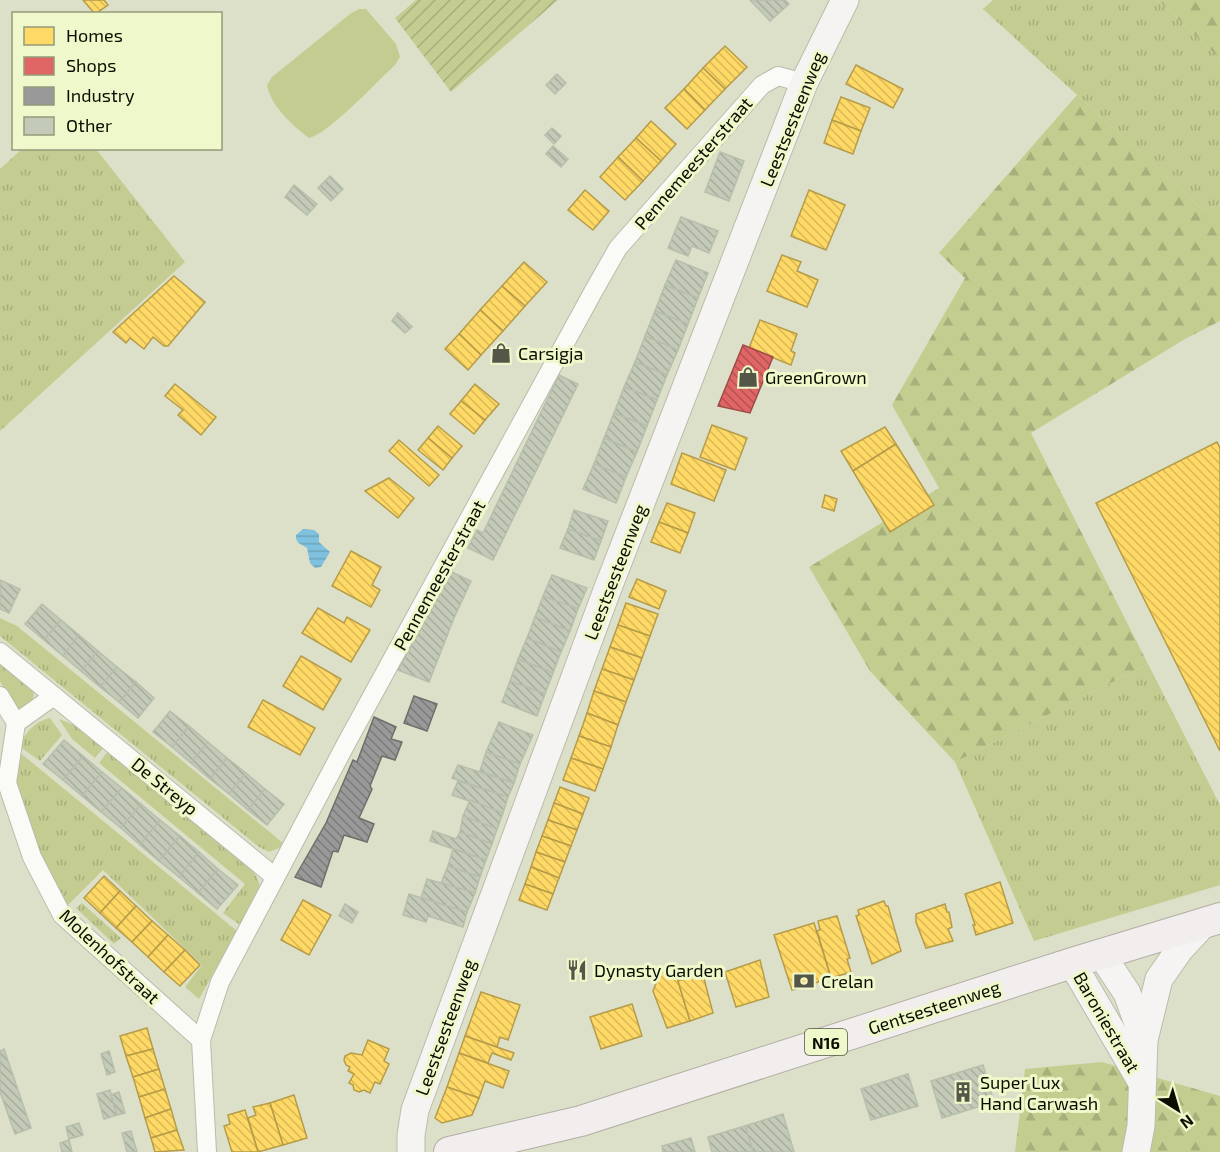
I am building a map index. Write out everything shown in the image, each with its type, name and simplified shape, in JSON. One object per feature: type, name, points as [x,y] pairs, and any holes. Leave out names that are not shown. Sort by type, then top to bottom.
[{"type":"main road","name":"Gentsesteenweg","points":[[449,1152],[581,1121],[1212,920]]},
{"type":"main road","name":"Gentsesteenweg","points":[[514,1152],[581,1121]]},
{"type":"street","name":"Leestsesteenweg","points":[[411,1152],[415,1110],[602,604],[804,83],[845,0]]},
{"type":"street","name":"Pennemeesterstraat","points":[[207,1152],[201,1040],[220,982],[347,742],[618,248],[762,85],[778,76],[804,83]]},
{"type":"street","name":"De Streyp","points":[[0,652],[275,877]]},
{"type":"street","points":[[0,696],[16,723],[54,696]]},
{"type":"street","name":"Molenhofstraat","points":[[16,723],[7,783],[32,857],[62,915],[201,1040]]},
{"type":"street","points":[[1144,1040],[1159,979],[1180,949],[1212,920]]},
{"type":"street","name":"Baroniestraat","points":[[1101,954],[1127,993],[1144,1040],[1141,1126],[1136,1152]]},
{"type":"street","name":"Baroniestraat","points":[[1072,963],[1125,1050],[1141,1081]]},
{"type":"green space","points":[[416,0],[558,0],[451,92],[395,18]]},
{"type":"green space","points":[[993,0],[1158,0],[1220,59],[1220,204],[1204,211],[983,9]]},
{"type":"green space","points":[[1158,0],[1220,0],[1220,59]]},
{"type":"green space","points":[[359,9],[366,9],[396,44],[400,57],[395,65],[340,118],[317,135],[309,138],[277,107],[267,85],[272,77]]},
{"type":"green space","points":[[1077,95],[1204,211],[1220,204],[1220,321],[1185,339],[1031,433],[1148,664],[955,762],[870,671],[809,567],[939,488],[892,405],[965,278],[939,253]]},
{"type":"green space","points":[[21,150],[97,150],[185,262],[0,431],[0,169]]},
{"type":"green space","points":[[0,618],[17,626],[283,843],[279,848],[269,852],[259,847],[0,636]]},
{"type":"green space","points":[[0,659],[23,677],[33,691],[33,698],[28,704],[16,710],[0,681]]},
{"type":"green space","points":[[1148,664],[1220,805],[1220,885],[1034,941],[955,762]]},
{"type":"green space","points":[[50,718],[62,735],[40,761],[19,746],[31,728]]},
{"type":"green space","points":[[59,719],[84,729],[104,747],[95,758],[72,739]]},
{"type":"green space","points":[[18,751],[237,931],[199,999],[185,987],[202,965],[103,870],[67,906],[39,859],[17,786]]},
{"type":"green space","points":[[108,751],[252,870],[258,881],[259,892],[240,925],[223,913],[245,884],[99,763]]},
{"type":"green space","points":[[82,903],[121,938],[114,944],[76,908]]},
{"type":"green space","points":[[1102,1062],[1220,1096],[1220,1152],[1015,1152],[1025,1069]]},
{"type":"water","points":[[303,529],[314,530],[319,534],[319,542],[330,552],[321,567],[315,568],[310,563],[307,548],[297,540],[296,535]]},
{"type":"building: Homes","points":[[83,0],[104,0],[108,5],[98,12],[93,12]]},
{"type":"building: Homes","points":[[725,46],[747,67],[725,89],[703,68]]},
{"type":"building: Homes","points":[[856,65],[903,89],[893,108],[846,84]]},
{"type":"building: Homes","points":[[703,68],[725,89],[705,110],[684,89]]},
{"type":"building: Homes","points":[[684,89],[705,110],[687,129],[665,108]]},
{"type":"building: Homes","points":[[841,97],[870,108],[861,131],[832,120]]},
{"type":"building: Homes","points":[[832,120],[861,131],[853,154],[824,143]]},
{"type":"building: Homes","points":[[651,121],[676,144],[661,161],[636,138]]},
{"type":"building: Homes","points":[[636,138],[661,161],[643,181],[618,157]]},
{"type":"building: Homes","points":[[618,157],[643,181],[625,200],[600,177]]},
{"type":"building: Homes","points":[[585,190],[609,211],[593,230],[568,210]]},
{"type":"building: Homes","points":[[809,190],[845,205],[826,250],[791,236]]},
{"type":"building: Homes","points":[[782,255],[801,262],[797,271],[818,280],[807,307],[767,291]]},
{"type":"building: Homes","points":[[524,262],[547,282],[525,306],[502,286]]},
{"type":"building: Homes","points":[[174,276],[205,302],[168,346],[164,346],[153,337],[144,349],[130,338],[126,343],[113,332]]},
{"type":"building: Homes","points":[[502,286],[525,306],[503,331],[480,310]]},
{"type":"building: Homes","points":[[480,310],[503,331],[481,355],[459,334]]},
{"type":"building: Homes","points":[[760,320],[797,334],[791,351],[795,353],[791,365],[749,348]]},
{"type":"building: Homes","points":[[459,334],[481,355],[468,370],[445,349]]},
{"type":"building: Homes","points":[[175,384],[216,417],[201,435],[178,415],[183,410],[165,396]]},
{"type":"building: Homes","points":[[475,384],[499,404],[485,420],[461,401]]},
{"type":"building: Homes","points":[[461,401],[485,420],[474,434],[450,414]]},
{"type":"building: Homes","points":[[712,425],[747,438],[735,470],[700,457]]},
{"type":"building: Homes","points":[[438,426],[462,446],[452,458],[428,438]]},
{"type":"building: Homes","points":[[885,427],[896,444],[853,471],[841,451]]},
{"type":"building: Homes","points":[[428,438],[452,458],[443,470],[418,450]]},
{"type":"building: Homes","points":[[399,440],[439,475],[429,486],[389,451]]},
{"type":"building: Homes","points":[[1217,442],[1220,448],[1220,751],[1096,503]]},
{"type":"building: Homes","points":[[896,444],[934,505],[890,532],[853,471]]},
{"type":"building: Homes","points":[[682,453],[726,470],[714,501],[671,484]]},
{"type":"building: Homes","points":[[389,478],[414,498],[398,518],[365,491]]},
{"type":"building: Homes","points":[[825,495],[837,499],[834,511],[822,507]]},
{"type":"building: Homes","points":[[667,503],[695,513],[688,533],[659,522]]},
{"type":"building: Homes","points":[[659,522],[688,533],[680,553],[651,542]]},
{"type":"building: Homes","points":[[351,551],[381,567],[372,585],[380,590],[371,607],[332,586]]},
{"type":"building: Homes","points":[[637,579],[666,591],[659,609],[629,597]]},
{"type":"building: Homes","points":[[626,603],[658,614],[650,636],[618,625]]},
{"type":"building: Homes","points":[[318,608],[344,623],[347,617],[370,630],[351,662],[302,633]]},
{"type":"building: Homes","points":[[618,625],[650,636],[642,658],[610,647]]},
{"type":"building: Homes","points":[[610,647],[642,658],[634,680],[602,669]]},
{"type":"building: Homes","points":[[301,656],[341,679],[323,710],[283,686]]},
{"type":"building: Homes","points":[[602,669],[634,680],[626,702],[594,691]]},
{"type":"building: Homes","points":[[594,691],[626,702],[618,725],[587,713]]},
{"type":"building: Homes","points":[[263,700],[315,728],[300,755],[248,727]]},
{"type":"building: Homes","points":[[587,713],[618,725],[611,747],[579,736]]},
{"type":"building: Homes","points":[[579,736],[611,747],[603,769],[571,758]]},
{"type":"building: Homes","points":[[571,758],[603,769],[595,791],[563,780]]},
{"type":"building: Homes","points":[[560,787],[589,798],[583,814],[554,803]]},
{"type":"building: Homes","points":[[554,803],[583,814],[577,830],[548,820]]},
{"type":"building: Homes","points":[[548,820],[577,830],[571,846],[542,836]]},
{"type":"building: Homes","points":[[542,836],[571,846],[565,862],[536,852]]},
{"type":"building: Homes","points":[[536,852],[565,862],[559,878],[531,867]]},
{"type":"building: Homes","points":[[531,867],[559,878],[553,894],[525,884]]},
{"type":"building: Homes","points":[[104,876],[120,891],[100,913],[84,898]]},
{"type":"building: Homes","points":[[1000,882],[1013,923],[976,935],[965,894]]},
{"type":"building: Homes","points":[[525,884],[553,894],[547,910],[519,900]]},
{"type":"building: Homes","points":[[120,891],[136,906],[116,928],[100,913]]},
{"type":"building: Homes","points":[[303,900],[331,915],[309,955],[281,940]]},
{"type":"building: Homes","points":[[884,901],[888,906],[901,951],[872,964],[856,916],[859,915],[858,910]]},
{"type":"building: Homes","points":[[945,904],[952,927],[948,929],[953,941],[926,948],[916,922],[916,914]]},
{"type":"building: Homes","points":[[136,906],[152,921],[132,942],[116,928]]},
{"type":"building: Homes","points":[[837,916],[850,958],[847,959],[851,972],[831,978],[817,931],[820,930],[818,921]]},
{"type":"building: Homes","points":[[152,921],[168,935],[148,957],[132,942]]},
{"type":"building: Homes","points":[[814,923],[831,978],[792,990],[774,935]]},
{"type":"building: Homes","points":[[168,935],[185,950],[164,972],[148,957]]},
{"type":"building: Homes","points":[[185,950],[200,965],[180,986],[164,972]]},
{"type":"building: Homes","points":[[760,960],[769,997],[736,1007],[725,972]]},
{"type":"building: Homes","points":[[661,971],[680,980],[678,981],[690,1021],[667,1028],[653,991]]},
{"type":"building: Homes","points":[[703,975],[713,1013],[690,1021],[678,981],[691,976]]},
{"type":"building: Homes","points":[[481,992],[520,1005],[508,1040],[500,1037],[497,1047],[465,1036]]},
{"type":"building: Homes","points":[[632,1004],[642,1036],[601,1049],[590,1017]]},
{"type":"building: Homes","points":[[147,1028],[153,1049],[126,1056],[120,1036]]},
{"type":"building: Homes","points":[[465,1036],[514,1053],[511,1060],[492,1053],[488,1063],[459,1053]]},
{"type":"building: Homes","points":[[368,1040],[389,1049],[384,1061],[389,1064],[380,1084],[375,1082],[370,1093],[364,1090],[359,1092],[354,1090],[353,1085],[349,1083],[354,1074],[348,1071],[350,1067],[344,1060],[345,1056],[351,1053],[362,1055]]},
{"type":"building: Homes","points":[[153,1049],[159,1069],[133,1077],[126,1056]]},
{"type":"building: Homes","points":[[459,1053],[509,1071],[503,1088],[485,1081],[479,1098],[447,1087]]},
{"type":"building: Homes","points":[[159,1069],[165,1089],[139,1097],[133,1077]]},
{"type":"building: Homes","points":[[447,1087],[479,1098],[472,1115],[442,1123],[435,1118]]},
{"type":"building: Homes","points":[[165,1089],[171,1109],[145,1118],[139,1097]]},
{"type":"building: Homes","points":[[294,1095],[307,1138],[283,1145],[270,1103]]},
{"type":"building: Homes","points":[[270,1103],[283,1145],[258,1152],[248,1118],[256,1115],[253,1107]]},
{"type":"building: Homes","points":[[171,1109],[177,1130],[151,1138],[145,1118]]},
{"type":"building: Homes","points":[[245,1110],[258,1152],[232,1152],[224,1126],[230,1124],[228,1115]]},
{"type":"building: Homes","points":[[177,1130],[184,1150],[155,1152],[151,1138]]},
{"type":"building: Shops","name":"GreenGrown","points":[[743,345],[773,357],[750,413],[718,406]]},
{"type":"building: Industry","points":[[414,696],[437,704],[427,731],[404,723]]},
{"type":"building: Industry","points":[[374,717],[396,727],[391,739],[402,742],[395,760],[382,756],[370,786],[372,789],[359,818],[374,824],[367,842],[344,835],[338,852],[333,851],[321,887],[295,877],[326,823],[353,760],[357,762]]},
{"type":"building: Other","points":[[750,0],[785,0],[789,4],[770,21]]},
{"type":"building: Other","points":[[557,74],[566,83],[555,94],[546,85]]},
{"type":"building: Other","points":[[552,128],[561,136],[554,144],[545,135]]},
{"type":"building: Other","points":[[553,146],[568,159],[561,167],[546,154]]},
{"type":"building: Other","points":[[720,152],[744,161],[729,201],[705,192]]},
{"type":"building: Other","points":[[330,176],[343,189],[331,201],[318,188]]},
{"type":"building: Other","points":[[294,185],[317,204],[307,215],[285,197]]},
{"type":"building: Other","points":[[681,217],[718,231],[709,253],[692,246],[688,256],[668,248]]},
{"type":"building: Other","points":[[676,260],[708,273],[698,298],[665,285]]},
{"type":"building: Other","points":[[665,285],[698,298],[688,324],[655,311]]},
{"type":"building: Other","points":[[655,311],[688,324],[678,350],[645,336]]},
{"type":"building: Other","points":[[398,313],[412,327],[405,333],[392,321]]},
{"type":"building: Other","points":[[645,336],[678,350],[667,375],[635,362]]},
{"type":"building: Other","points":[[635,362],[667,375],[657,400],[624,387]]},
{"type":"building: Other","points":[[559,375],[578,384],[493,560],[468,548],[477,530],[483,533]]},
{"type":"building: Other","points":[[624,387],[657,400],[647,426],[614,413]]},
{"type":"building: Other","points":[[614,413],[647,426],[637,452],[604,438]]},
{"type":"building: Other","points":[[604,438],[637,452],[626,477],[594,464]]},
{"type":"building: Other","points":[[594,464],[626,477],[616,503],[583,489]]},
{"type":"building: Other","points":[[574,510],[608,521],[601,541],[568,529]]},
{"type":"building: Other","points":[[568,529],[601,541],[594,560],[560,548]]},
{"type":"building: Other","points":[[452,572],[471,581],[429,682],[398,670]]},
{"type":"building: Other","points":[[552,575],[587,588],[578,609],[543,596]]},
{"type":"building: Other","points":[[0,580],[20,589],[9,613],[0,609]]},
{"type":"building: Other","points":[[543,596],[578,609],[570,631],[535,617]]},
{"type":"building: Other","points":[[42,604],[61,620],[44,640],[25,624]]},
{"type":"building: Other","points":[[535,617],[570,631],[561,652],[527,638]]},
{"type":"building: Other","points":[[61,620],[79,635],[63,656],[44,640]]},
{"type":"building: Other","points":[[79,635],[98,651],[81,671],[63,656]]},
{"type":"building: Other","points":[[527,638],[561,652],[553,673],[518,659]]},
{"type":"building: Other","points":[[98,651],[117,667],[100,687],[81,671]]},
{"type":"building: Other","points":[[518,659],[553,673],[545,694],[510,681]]},
{"type":"building: Other","points":[[117,667],[136,682],[119,702],[100,687]]},
{"type":"building: Other","points":[[510,681],[545,694],[537,716],[502,702]]},
{"type":"building: Other","points":[[136,682],[154,698],[138,718],[119,702]]},
{"type":"building: Other","points":[[170,711],[189,726],[172,747],[153,732]]},
{"type":"building: Other","points":[[499,722],[533,735],[520,764],[486,752]]},
{"type":"building: Other","points":[[189,726],[208,742],[191,763],[172,747]]},
{"type":"building: Other","points":[[64,740],[83,756],[63,780],[43,764]]},
{"type":"building: Other","points":[[208,742],[227,758],[210,779],[191,763]]},
{"type":"building: Other","points":[[486,752],[520,764],[514,783],[480,771]]},
{"type":"building: Other","points":[[83,756],[102,772],[82,796],[63,780]]},
{"type":"building: Other","points":[[227,758],[246,773],[229,794],[210,779]]},
{"type":"building: Other","points":[[458,765],[514,783],[508,797],[452,778]]},
{"type":"building: Other","points":[[102,772],[122,788],[101,812],[82,796]]},
{"type":"building: Other","points":[[246,773],[265,789],[248,810],[229,794]]},
{"type":"building: Other","points":[[458,781],[508,797],[503,813],[452,795]]},
{"type":"building: Other","points":[[122,788],[141,804],[121,828],[101,812]]},
{"type":"building: Other","points":[[265,789],[284,804],[267,825],[248,810]]},
{"type":"building: Other","points":[[470,800],[503,813],[497,829],[463,816]]},
{"type":"building: Other","points":[[141,804],[160,820],[140,845],[121,828]]},
{"type":"building: Other","points":[[463,816],[497,829],[492,844],[460,832]]},
{"type":"building: Other","points":[[160,820],[180,836],[159,861],[140,845]]},
{"type":"building: Other","points":[[433,831],[456,839],[460,832],[492,844],[486,860],[430,841]]},
{"type":"building: Other","points":[[180,836],[199,852],[179,877],[159,861]]},
{"type":"building: Other","points":[[453,849],[486,860],[480,877],[448,866]]},
{"type":"building: Other","points":[[199,852],[218,869],[198,893],[179,877]]},
{"type":"building: Other","points":[[448,866],[480,877],[475,893],[441,883]]},
{"type":"building: Other","points":[[218,869],[238,885],[217,909],[198,893]]},
{"type":"building: Other","points":[[427,879],[475,893],[467,912],[421,898]]},
{"type":"building: Other","points":[[409,894],[467,912],[463,927],[428,916],[426,922],[403,915]]},
{"type":"building: Other","points":[[345,904],[358,912],[352,923],[339,916]]},
{"type":"building: Other","points":[[4,1049],[31,1128],[15,1134],[0,1092],[0,1051]]},
{"type":"building: Other","points":[[109,1051],[115,1072],[107,1075],[101,1054]]},
{"type":"building: Other","name":"Super Lux Hand Carwash","points":[[983,1065],[994,1102],[942,1118],[931,1081]]},
{"type":"building: Other","points":[[908,1074],[918,1106],[871,1120],[861,1089]]},
{"type":"building: Other","points":[[110,1090],[117,1115],[104,1119],[97,1094]]},
{"type":"building: Other","points":[[119,1092],[125,1113],[117,1115],[111,1095]]},
{"type":"building: Other","points":[[783,1114],[794,1152],[753,1152],[745,1126]]},
{"type":"building: Other","points":[[79,1123],[83,1135],[69,1139],[66,1127]]},
{"type":"building: Other","points":[[745,1126],[753,1152],[712,1152],[708,1137]]},
{"type":"building: Other","points":[[131,1131],[137,1152],[127,1152],[122,1133]]},
{"type":"building: Other","points":[[691,1138],[695,1152],[663,1152],[662,1146]]},
{"type":"building: Other","points":[[69,1140],[72,1152],[62,1152],[60,1143]]},
{"type":"place","name":"Carsigja","points":[[501,353]]},
{"type":"place","name":"GreenGrown","points":[[748,377]]},
{"type":"place","name":"Dynasty Garden","points":[[577,970]]},
{"type":"place","name":"Crelan","points":[[804,981]]},
{"type":"place","name":"Super Lux Hand Carwash","points":[[963,1092]]}]
